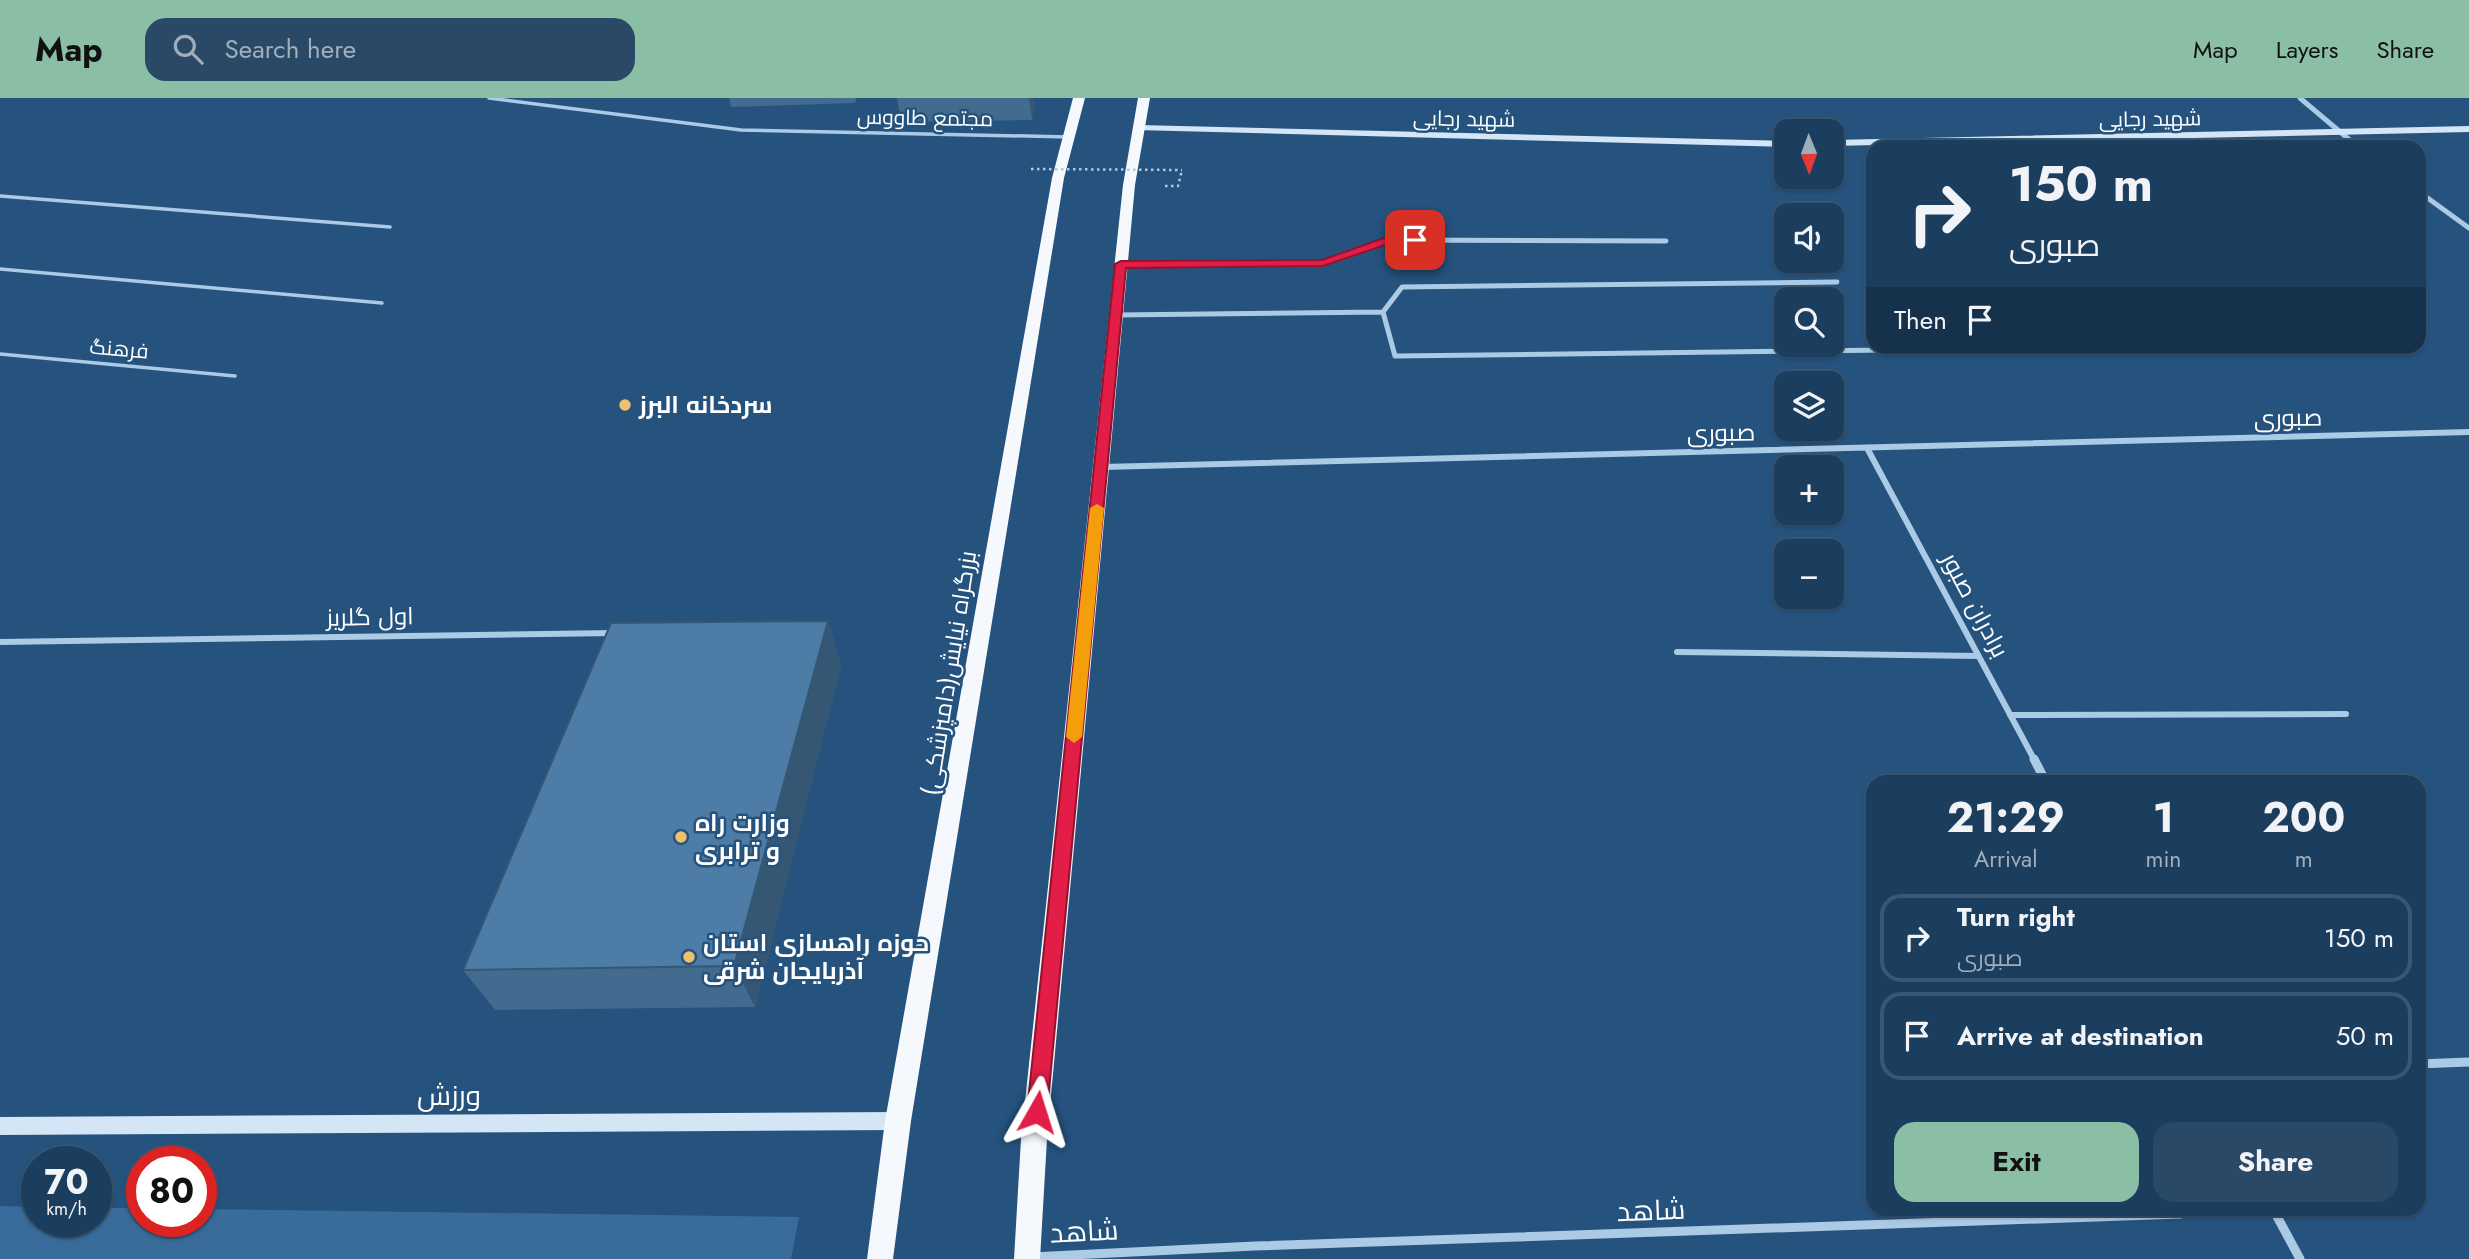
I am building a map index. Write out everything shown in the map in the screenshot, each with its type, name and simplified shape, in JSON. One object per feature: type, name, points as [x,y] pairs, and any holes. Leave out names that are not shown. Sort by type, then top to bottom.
[{"type":"highway","name":"بزرگراه نیایش(دامپزشکی)","points":[[880,1259],[898,1121],[1058,178],[1079,98]]},
{"type":"highway","points":[[1027,1258],[1034,1139],[1121,264],[1129,185],[1144,98]]},
{"type":"main road","name":"شهید رجایی","points":[[1139,128],[1774,144]]},
{"type":"main road","name":"شهید رجایی","points":[[1984,140],[2469,129]]},
{"type":"main road","name":"شهید رجایی","points":[[1844,143],[1866,142]]},
{"type":"main road","name":"ورزش","points":[[0,1126],[898,1121]]},
{"type":"street","points":[[2300,98],[2348,140]]},
{"type":"street","points":[[2426,197],[2469,228]]},
{"type":"street","points":[[1121,264],[1323,263],[1387,240],[1666,241]]},
{"type":"street","points":[[1383,312],[1402,287],[1837,282]]},
{"type":"street","points":[[1116,315],[1383,312]]},
{"type":"street","points":[[1383,312],[1395,356],[1866,350]]},
{"type":"street","name":"صبوری","points":[[1101,467],[2469,432]]},
{"type":"street","name":"برادران صبور","points":[[1867,448],[2042,775]]},
{"type":"street","name":"اول گلریز","points":[[0,642],[629,633]]},
{"type":"street","points":[[1677,652],[1978,656]]},
{"type":"street","points":[[2010,715],[2346,714]]},
{"type":"street","points":[[2426,1063],[2469,1062]]},
{"type":"street","name":"شاهد","points":[[1027,1258],[1255,1246],[2123,1216]]},
{"type":"street","points":[[2277,1216],[2300,1259]]},
{"type":"lane","name":"مجتمع طاووس","points":[[489,98],[741,130],[1069,137]]},
{"type":"lane","points":[[0,197],[390,227]]},
{"type":"lane","points":[[0,269],[382,303]]},
{"type":"lane","name":"فرهنگ","points":[[0,354],[235,376]]},
{"type":"path","points":[[1031,169],[1182,170],[1178,186]]},
{"type":"shaded area","points":[[0,1206],[21,1207],[21,1237],[112,1237],[112,1208],[126,1208],[126,1237],[217,1237],[217,1209],[799,1217],[791,1259],[0,1259]]},
{"type":"building","name":"وزارت راه و ترابری","points":[[828,621],[734,966],[463,970],[611,623]]},
{"type":"slow traffic","points":[[1074,737],[1097,508]]},
{"type":"place","name":"سردخانه البرز","points":[[625,405]]},
{"type":"place","name":"وزارت راه و ترابری","points":[[681,837]]},
{"type":"place","name":"حوزه راهسازی استان آذربایجان شرقی","points":[[689,957]]},
{"type":"route","points":[[1037,1112],[1121,264],[1323,263],[1387,240],[1415,240]]}]
